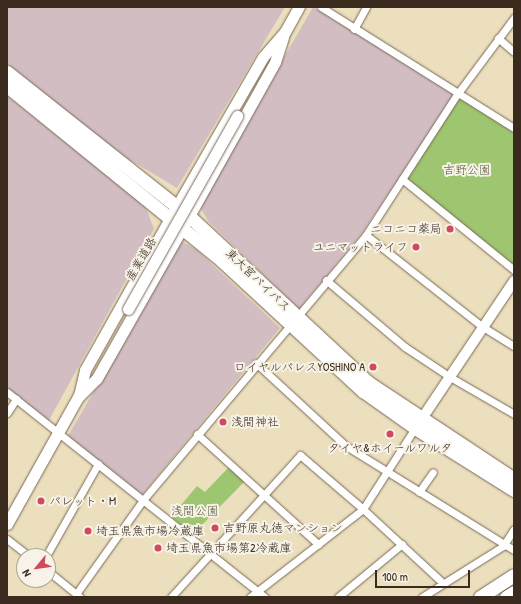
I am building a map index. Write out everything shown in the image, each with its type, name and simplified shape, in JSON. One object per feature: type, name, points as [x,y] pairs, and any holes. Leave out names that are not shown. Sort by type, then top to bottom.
[{"type":"highway","name":"東大宮バイパス","points":[[7,72],[186,222],[292,320],[418,424],[514,490]]},
{"type":"highway","name":"東大宮バイパス","points":[[7,86],[174,212]]},
{"type":"highway","name":"東大宮バイパス","points":[[418,424],[514,479]]},
{"type":"highway","points":[[480,597],[514,575]]},
{"type":"highway","points":[[492,597],[514,583]]},
{"type":"highway","points":[[506,597],[514,592]]},
{"type":"main road","name":"産業道路","points":[[7,524],[299,7]]},
{"type":"main road","points":[[79,396],[85,370],[174,212],[263,57],[284,33]]},
{"type":"main road","points":[[79,396],[97,378],[186,222],[275,62],[284,33]]},
{"type":"street","points":[[321,7],[514,128]]},
{"type":"street","points":[[354,29],[366,7]]},
{"type":"street","points":[[56,577],[78,595],[142,500],[292,320],[366,234],[458,93],[514,18]]},
{"type":"street","points":[[498,38],[514,52]]},
{"type":"street","points":[[402,179],[514,270]]},
{"type":"street","points":[[366,234],[484,327],[514,346]]},
{"type":"street","points":[[326,280],[405,347],[450,377],[514,414]]},
{"type":"street","points":[[250,597],[363,509],[514,281]]},
{"type":"street","points":[[256,363],[346,446],[514,550]]},
{"type":"street","points":[[7,392],[265,597]]},
{"type":"street","points":[[7,413],[16,399]]},
{"type":"street","points":[[197,434],[318,544]]},
{"type":"street","points":[[171,597],[300,455],[363,509],[443,583]]},
{"type":"street","points":[[51,548],[98,464]]},
{"type":"street","points":[[419,492],[433,472]]},
{"type":"street","points":[[422,597],[504,544],[514,529]]},
{"type":"street","points":[[7,539],[19,548]]},
{"type":"street","points":[[338,597],[402,544]]},
{"type":"shaded area","points":[[7,7],[285,7],[177,188],[115,151],[7,63]]},
{"type":"shaded area","points":[[313,7],[455,94],[363,232],[299,309],[209,222],[201,209],[221,166]]},
{"type":"shaded area","points":[[7,96],[145,205],[154,229],[48,422],[7,389]]},
{"type":"shaded area","points":[[181,241],[197,250],[280,328],[141,496],[68,436]]},
{"type":"green space","name":"吉野公園","points":[[461,99],[514,133],[514,266],[407,181],[407,178],[458,100]]},
{"type":"green space","name":"浅間公園","points":[[229,467],[245,481],[193,534],[171,517],[197,486],[205,492]]},
{"type":"place","name":"ニコニコ薬局","points":[[450,229]]},
{"type":"place","name":"ユニマットライフ","points":[[416,247]]},
{"type":"place","name":"ロイヤルパレスYOSHINO A","points":[[373,367]]},
{"type":"place","name":"浅間神社","points":[[223,422]]},
{"type":"place","name":"タイヤ&ホイールワルタ","points":[[390,434]]},
{"type":"place","name":"パレット・M","points":[[41,501]]},
{"type":"place","name":"吉野原丸徳マンション","points":[[215,528]]},
{"type":"place","name":"埼玉県魚市場冷蔵庫","points":[[88,531]]},
{"type":"place","name":"埼玉県魚市場第2冷蔵庫","points":[[158,548]]}]
